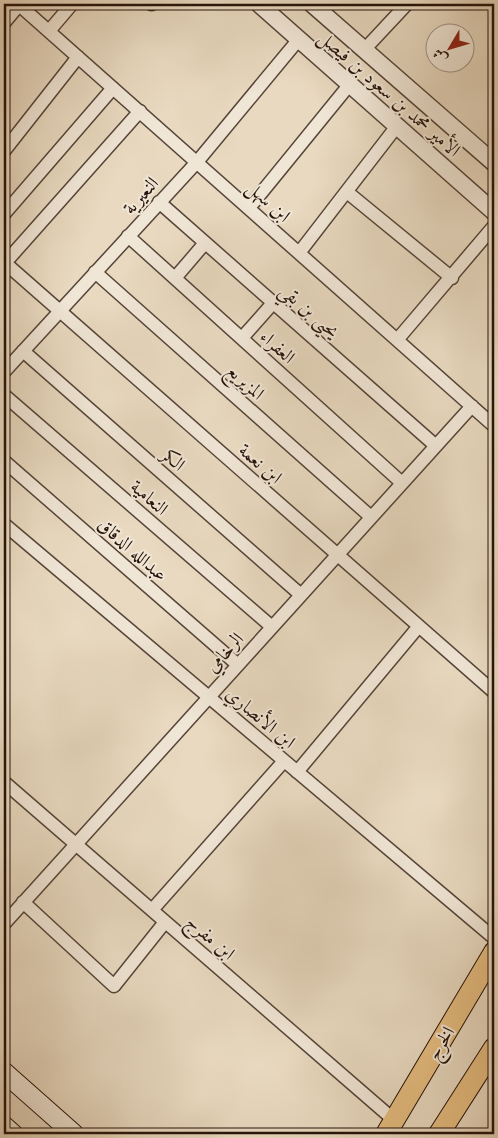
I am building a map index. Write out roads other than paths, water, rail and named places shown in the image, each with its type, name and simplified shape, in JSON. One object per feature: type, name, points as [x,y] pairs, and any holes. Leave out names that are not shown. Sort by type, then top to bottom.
[{"type":"main road","name":"الخرج","points":[[390,1127],[494,952]]},
{"type":"main road","points":[[444,1131],[494,1048]]},
{"type":"main road","points":[[4,1072],[74,1134]]},
{"type":"main road","points":[[4,1126],[13,1134]]},
{"type":"street","points":[[4,23],[19,4]]},
{"type":"street","name":"ابن سهل","points":[[19,4],[494,426]]},
{"type":"street","points":[[50,31],[72,4]]},
{"type":"street","name":"الأمير محمد بن سعود بن فيصل","points":[[259,4],[494,212]]},
{"type":"street","name":"الأمير محمد بن سعود بن فيصل","points":[[312,4],[493,160]]},
{"type":"street","points":[[364,50],[407,4]]},
{"type":"street","name":"النعيرية","points":[[4,372],[197,162],[299,39]]},
{"type":"street","points":[[4,152],[78,57]]},
{"type":"street","points":[[249,208],[350,84]]},
{"type":"street","points":[[4,214],[113,88]]},
{"type":"street","points":[[4,263],[140,111]]},
{"type":"street","points":[[299,253],[397,126]]},
{"type":"street","points":[[347,192],[452,278]]},
{"type":"street","name":"يحيى بن بقي","points":[[159,202],[436,446]]},
{"type":"street","points":[[397,340],[452,278],[494,226]]},
{"type":"street","name":"العفراء","points":[[128,236],[402,484]]},
{"type":"street","points":[[175,278],[205,242]]},
{"type":"street","name":"ابن نعمة","points":[[4,263],[494,692]]},
{"type":"street","name":"المزيريع","points":[[95,272],[371,517]]},
{"type":"street","points":[[242,338],[273,303]]},
{"type":"street","name":"الكر","points":[[23,351],[301,595]]},
{"type":"street","name":"النعامية","points":[[4,395],[272,627]]},
{"type":"street","name":"الرخامي","points":[[4,924],[472,406]]},
{"type":"street","name":"عبدالله الدقاق","points":[[4,461],[238,664]]},
{"type":"street","name":"ابن الأنصاري","points":[[6,531],[208,697],[494,938]]},
{"type":"street","points":[[296,772],[420,626]]},
{"type":"street","points":[[152,910],[284,761]]},
{"type":"street","name":"ابن مفرج","points":[[4,782],[152,910],[390,1127]]},
{"type":"street","points":[[23,902],[114,986],[165,922]]}]
